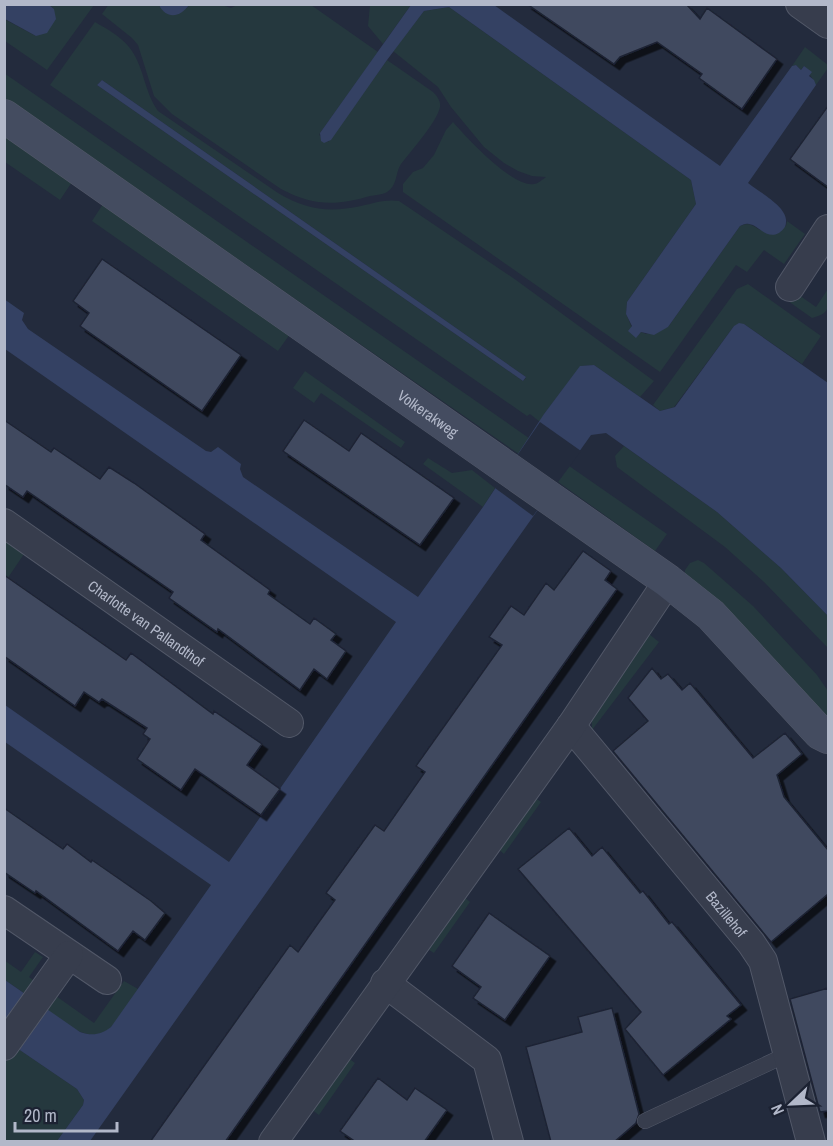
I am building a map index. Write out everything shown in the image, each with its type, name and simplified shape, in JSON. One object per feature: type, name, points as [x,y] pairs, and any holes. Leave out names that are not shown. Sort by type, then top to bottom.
[{"type":"street","points":[[800,4],[828,24]]},
{"type":"street","name":"Volkerakweg","points":[[4,116],[668,581],[711,615],[820,734],[828,737]]},
{"type":"street","points":[[790,287],[828,229]]},
{"type":"street","name":"Charlotte van Pallandthof","points":[[4,523],[289,723]]},
{"type":"street","points":[[273,1142],[571,726],[668,581]]},
{"type":"street","name":"Bazillehof","points":[[571,726],[751,943],[763,961],[811,1142]]},
{"type":"street","points":[[4,910],[107,980]]},
{"type":"street","points":[[4,1046],[69,955]]},
{"type":"street","points":[[386,983],[487,1060],[509,1142]]},
{"type":"lane","points":[[645,1121],[788,1054]]},
{"type":"shaded area","points":[[109,4],[159,5],[160,7],[186,9],[189,5],[222,5],[231,8],[239,4],[311,5],[378,52],[320,133],[319,135],[328,142],[387,60],[433,92],[440,107],[429,128],[401,164],[393,186],[387,192],[335,203],[304,199],[281,189],[172,114],[154,96],[138,45],[102,14]]},
{"type":"shaded area","points":[[49,5],[94,5],[47,70],[5,41],[4,19],[36,36],[54,9]]},
{"type":"shaded area","points":[[370,5],[411,5],[383,44],[368,26]]},
{"type":"shaded area","points":[[449,7],[691,180],[696,204],[627,302],[626,314],[636,337],[641,332],[646,334],[668,327],[740,226],[746,224],[760,230],[786,226],[787,221],[805,234],[784,264],[764,250],[747,272],[736,265],[660,372],[403,192],[403,184],[413,172],[423,168],[434,155],[446,130],[453,122],[490,160],[514,178],[534,184],[546,177],[532,176],[518,171],[484,147],[451,107],[438,87],[393,51],[424,11]]},
{"type":"shaded area","points":[[95,22],[117,36],[134,54],[153,104],[158,111],[278,193],[299,203],[328,209],[399,201],[516,280],[654,381],[640,397],[594,365],[581,366],[540,422],[530,414],[527,416],[50,85]],"holes":[[[102,80],[526,377],[523,381],[97,85]]]},
{"type":"shaded area","points":[[805,47],[828,65],[816,85],[804,66],[801,70],[796,65],[792,66]]},
{"type":"shaded area","points":[[4,73],[667,534],[655,551],[519,454],[5,98]]},
{"type":"shaded area","points":[[4,135],[72,182],[60,200],[5,162]]},
{"type":"shaded area","points":[[103,204],[290,334],[278,351],[92,221]]},
{"type":"shaded area","points":[[748,284],[821,336],[802,364],[744,324],[734,326],[674,407],[660,411],[653,405],[737,289]]},
{"type":"shaded area","points":[[828,289],[827,309],[823,314],[812,318],[788,301],[796,293],[816,307]]},
{"type":"shaded area","points":[[305,371],[405,442],[401,448],[321,393],[314,403],[293,388]]},
{"type":"shaded area","points":[[624,446],[717,512],[781,568],[828,616],[828,648],[764,582],[725,547],[617,467],[615,456]]},
{"type":"shaded area","points":[[428,458],[452,473],[472,470],[495,488],[483,507],[423,464]]},
{"type":"shaded area","points":[[5,541],[24,554],[5,582]]},
{"type":"shaded area","points":[[698,560],[753,606],[817,675],[828,691],[828,720],[755,638],[685,574],[690,563]]},
{"type":"shaded area","points":[[649,634],[659,642],[592,730],[592,718]]},
{"type":"shaded area","points":[[534,797],[541,802],[504,854],[497,848]]},
{"type":"shaded area","points":[[463,896],[470,902],[434,953],[426,948]]},
{"type":"shaded area","points":[[35,952],[43,957],[29,977],[40,985],[30,997],[5,980],[4,960],[21,972]]},
{"type":"shaded area","points":[[124,981],[138,989],[118,1019],[102,1033],[93,1035],[74,1029],[41,1006],[49,991],[94,1023]]},
{"type":"shaded area","points":[[14,1046],[77,1089],[84,1100],[83,1105],[57,1141],[5,1142],[5,1064]]},
{"type":"shaded area","points":[[348,1058],[355,1063],[319,1115],[311,1109]]},
{"type":"water","points":[[4,5],[49,5],[54,9],[56,19],[47,33],[36,36],[5,19]]},
{"type":"water","points":[[159,5],[189,5],[182,12],[169,15]]},
{"type":"water","points":[[411,5],[494,5],[720,166],[792,66],[796,65],[801,70],[804,66],[812,72],[809,76],[816,85],[748,183],[778,205],[785,216],[785,227],[779,233],[770,235],[753,225],[740,226],[668,327],[654,335],[641,332],[636,338],[628,331],[632,326],[626,314],[627,302],[696,204],[691,180],[449,7],[424,11],[331,140],[324,143],[321,141],[320,133]]},
{"type":"water","points":[[102,80],[526,377],[523,381],[97,85]]},
{"type":"water","points":[[4,299],[24,313],[22,320],[28,329],[206,451],[211,452],[218,447],[241,464],[243,477],[418,597],[483,507],[544,414],[580,366],[594,365],[660,411],[675,407],[734,326],[739,323],[744,324],[828,383],[828,616],[781,568],[717,512],[606,433],[591,435],[90,1141],[57,1141],[83,1105],[84,1100],[77,1089],[5,1040],[5,980],[80,1032],[92,1034],[104,1032],[111,1027],[211,885],[5,742],[5,705],[229,862],[396,622],[5,349]]},
{"type":"pier","points":[[540,422],[581,451],[533,516],[495,488]]},
{"type":"building","points":[[527,4],[686,4],[700,19],[707,8],[777,59],[742,109],[699,78],[702,74],[657,42],[620,57],[614,64]]},
{"type":"building","points":[[828,106],[828,187],[790,159]]},
{"type":"building","points":[[102,259],[241,355],[202,411],[80,326],[89,313],[73,301]]},
{"type":"building","points":[[4,420],[51,452],[54,448],[100,479],[109,467],[134,483],[205,534],[201,540],[270,590],[268,594],[310,624],[314,618],[336,634],[331,640],[346,651],[327,679],[314,669],[300,690],[218,629],[217,632],[169,598],[173,592],[27,491],[23,497],[4,484]]},
{"type":"building","points":[[304,420],[349,451],[361,433],[454,498],[420,545],[283,451]]},
{"type":"building","points":[[583,551],[611,571],[605,580],[617,589],[225,1142],[150,1142],[290,945],[298,952],[335,900],[326,893],[375,825],[384,831],[425,772],[416,766],[502,645],[489,637],[511,606],[524,615],[546,583],[554,590]]},
{"type":"building","points":[[4,575],[126,660],[131,653],[213,714],[214,711],[262,744],[247,765],[280,789],[261,815],[195,769],[181,790],[137,759],[150,739],[143,734],[147,728],[102,699],[99,702],[84,692],[75,706],[4,656]]},
{"type":"building","points":[[652,668],[661,679],[668,674],[682,690],[690,683],[753,758],[785,733],[802,754],[777,775],[784,797],[828,850],[828,894],[771,942],[613,751],[648,721],[628,698]]},
{"type":"building","points":[[4,808],[63,849],[67,844],[91,862],[92,860],[165,913],[145,940],[133,931],[118,951],[36,891],[35,893],[4,872]]},
{"type":"building","points":[[569,828],[592,856],[602,847],[640,893],[643,891],[669,924],[672,922],[741,1005],[727,1016],[731,1019],[663,1075],[625,1029],[641,1012],[518,869]]},
{"type":"building","points":[[489,913],[550,956],[505,1020],[473,998],[481,987],[452,966]]},
{"type":"building","points":[[828,988],[828,1111],[820,1112],[790,999]]},
{"type":"building","points":[[612,1008],[639,1114],[636,1123],[614,1142],[551,1142],[526,1047],[582,1032],[578,1017]]},
{"type":"building","points":[[378,1078],[407,1100],[415,1088],[447,1110],[424,1142],[356,1142],[340,1131]]}]
